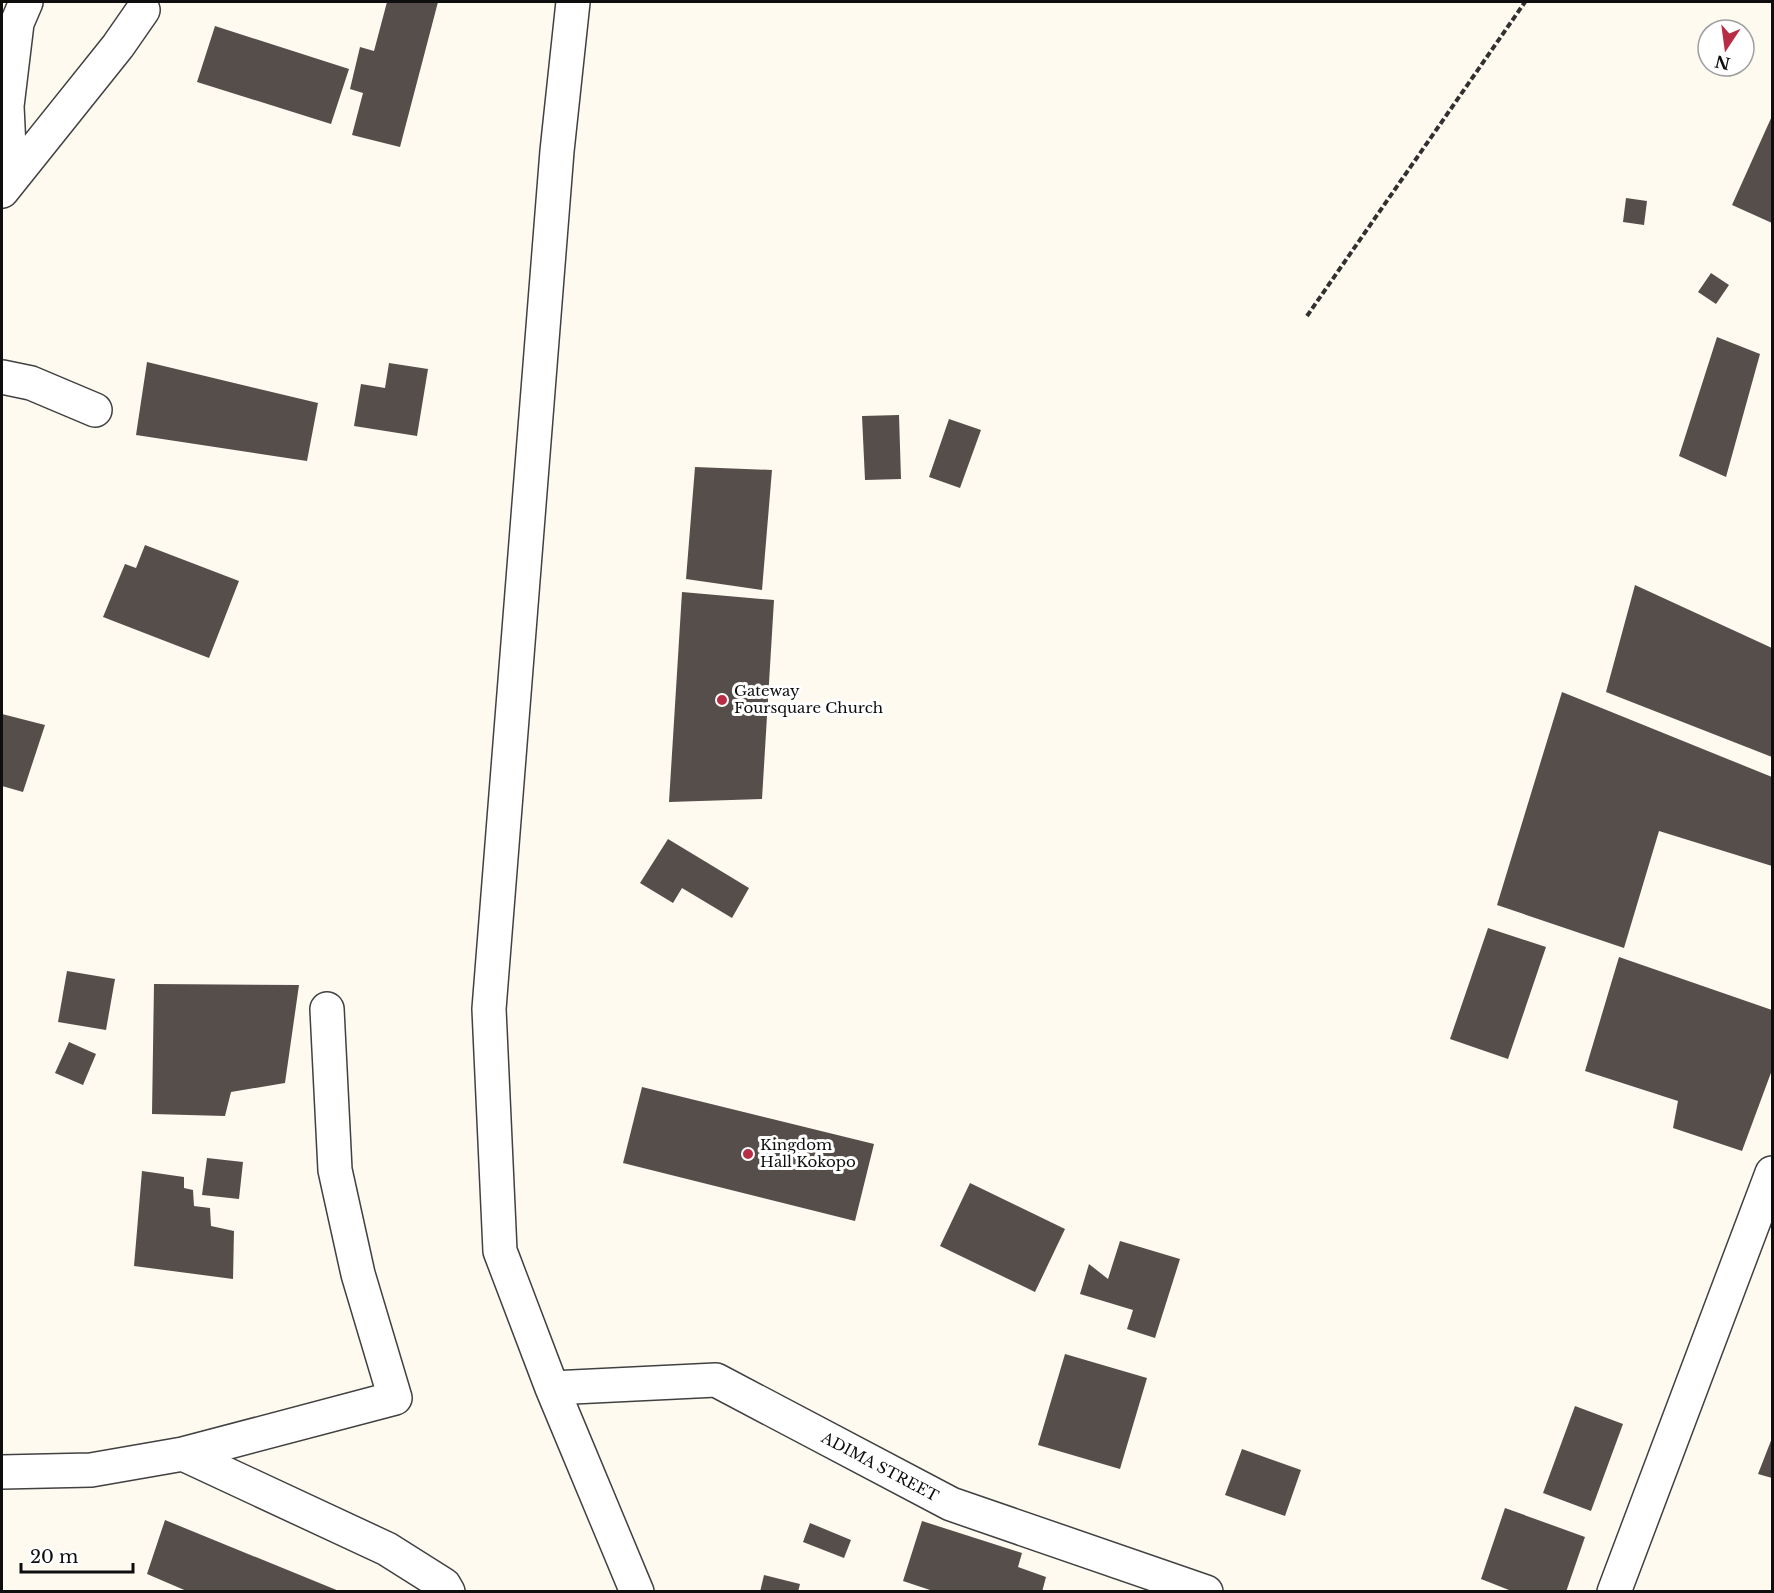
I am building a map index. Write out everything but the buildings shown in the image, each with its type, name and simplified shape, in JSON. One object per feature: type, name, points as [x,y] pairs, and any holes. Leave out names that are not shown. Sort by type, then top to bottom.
[{"type":"street","points":[[573,2],[557,151],[489,1009],[500,1251],[552,1388],[638,1592]]},
{"type":"street","points":[[2,191],[118,46],[143,10]]},
{"type":"street","points":[[2,169],[9,148],[7,106],[15,11]]},
{"type":"street","points":[[2,377],[31,383],[95,410]]},
{"type":"street","points":[[2,1472],[91,1470],[183,1454],[395,1398],[358,1274],[334,1170],[327,1009]]},
{"type":"street","points":[[1614,1592],[1773,1173]]},
{"type":"street","name":"ADIMA STREET","points":[[552,1388],[716,1380],[951,1504],[1206,1592]]},
{"type":"street","points":[[183,1454],[387,1549],[444,1585],[448,1592]]},
{"type":"path","points":[[1307,316],[1525,2]]},
{"type":"place","name":"Gateway Foursquare Church","points":[[722,700]]},
{"type":"place","name":"Kingdom Hall Kokopo","points":[[748,1154]]}]
